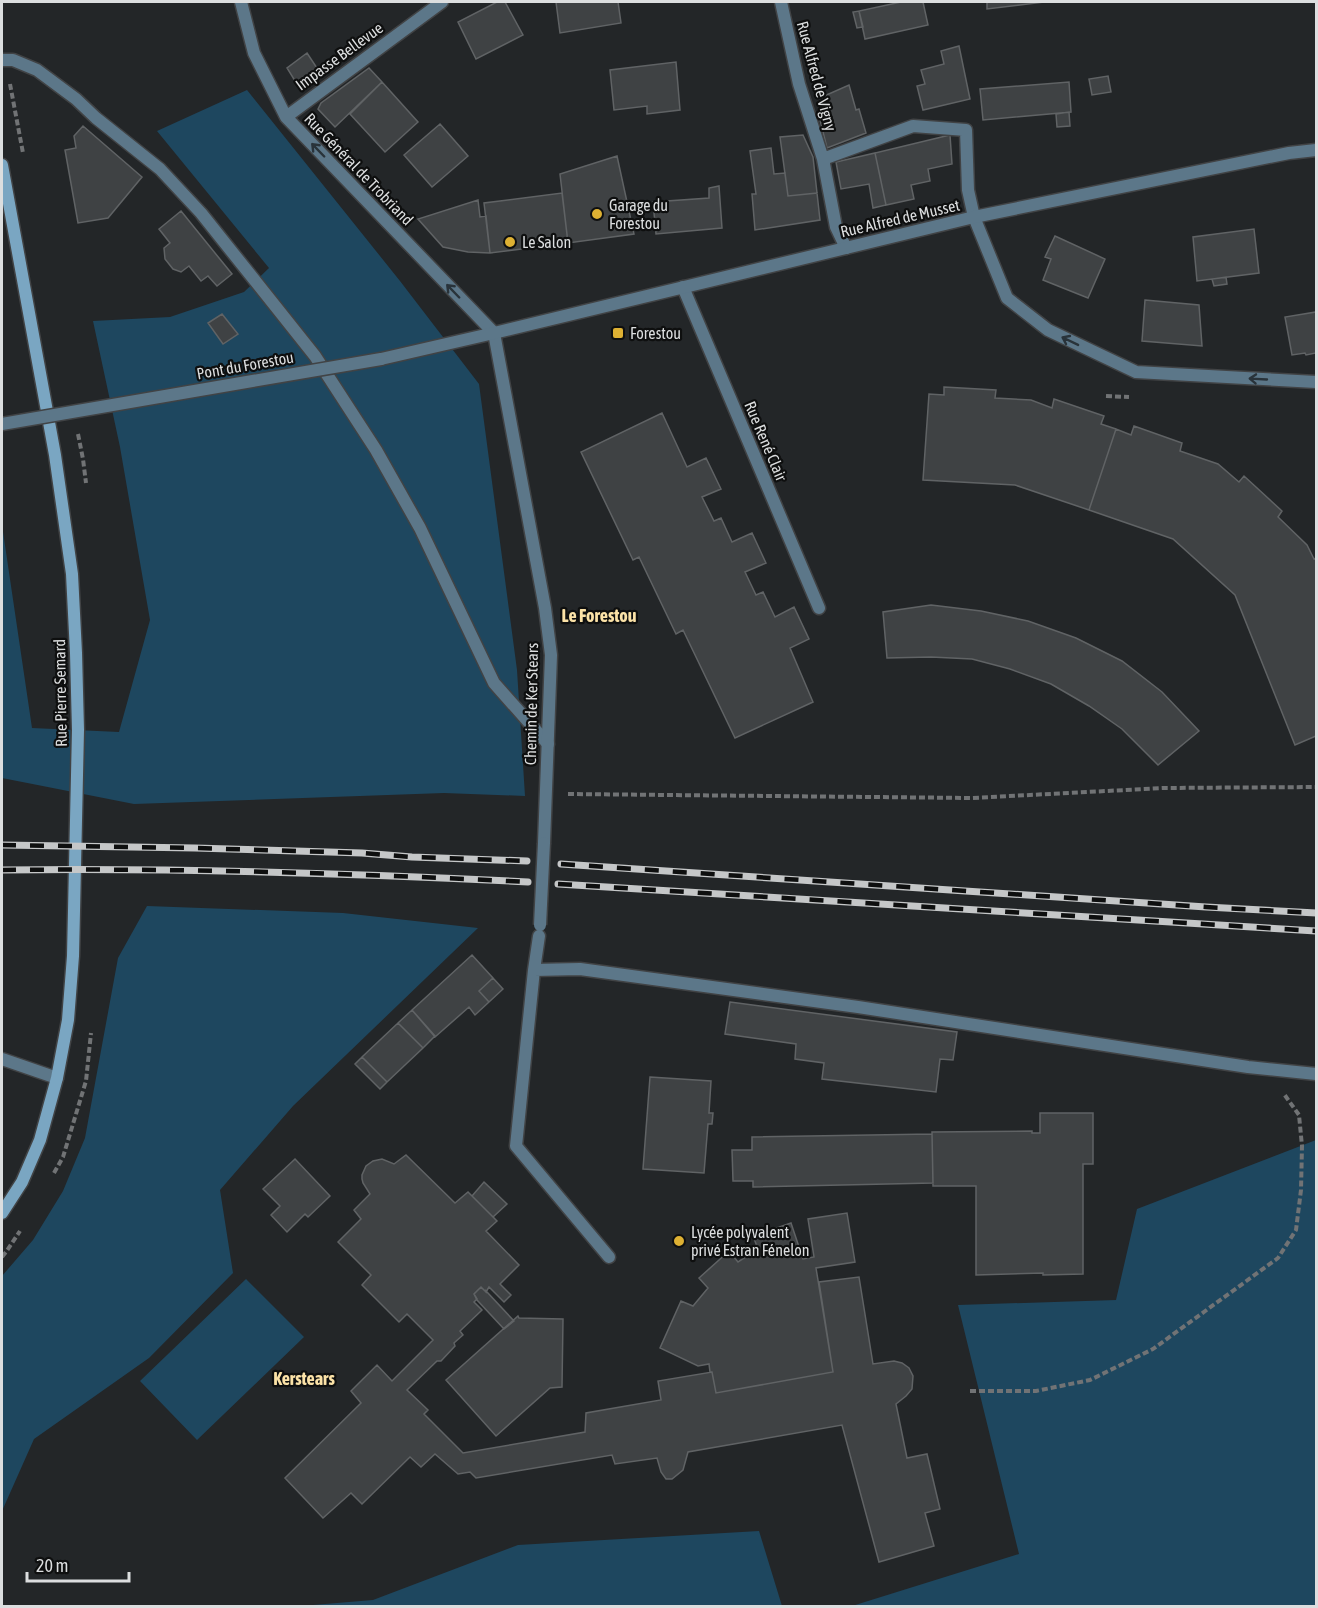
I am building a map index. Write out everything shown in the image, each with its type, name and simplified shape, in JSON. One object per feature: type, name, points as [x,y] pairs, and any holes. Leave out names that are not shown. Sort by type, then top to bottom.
[{"type":"main road","name":"Rue Pierre Semard","points":[[2,165],[55,455],[72,574],[78,730],[73,956],[68,1020],[57,1078],[40,1140],[21,1182],[2,1213]]},
{"type":"street","name":"Rue Général de Trobriand","points":[[241,2],[254,53],[286,117],[494,333]]},
{"type":"street","name":"Impasse Bellevue","points":[[286,117],[442,2]]},
{"type":"street","name":"Rue Alfred de Vigny","points":[[781,2],[799,84],[823,159],[836,227],[846,248]]},
{"type":"street","points":[[2,60],[13,60],[37,70],[76,99],[160,169],[208,222],[315,356],[376,450],[420,528],[494,683],[548,744]]},
{"type":"street","name":"Rue Alfred de Vigny","points":[[823,159],[913,126],[966,130],[968,190],[974,217]]},
{"type":"street","name":"Rue Alfred de Musset","points":[[494,333],[974,217],[1289,153],[1317,150]]},
{"type":"street","points":[[974,217],[1007,298],[1048,330],[1136,372],[1317,382]]},
{"type":"street","name":"Rue René Clair","points":[[683,287],[819,608]]},
{"type":"street","name":"Chemin de Ker Stears","points":[[494,333],[545,608],[551,656],[540,931],[516,1146],[609,1257]]},
{"type":"street","name":"Pont du Forestou","points":[[2,424],[381,359],[494,333]]},
{"type":"street","points":[[534,970],[580,969],[812,1000],[1248,1066],[1317,1074]]},
{"type":"street","points":[[2,1059],[57,1078]]},
{"type":"path","points":[[546,794],[972,798],[1164,788],[1317,787]]},
{"type":"path","points":[[970,1390],[1036,1391],[1090,1380],[1153,1349],[1278,1258],[1296,1230],[1301,1190],[1302,1146],[1299,1115],[1281,1089],[1248,1066]]},
{"type":"shaded area","points":[[247,90],[479,384],[517,670],[525,796],[444,793],[134,804],[2,778],[2,525],[32,728],[119,732],[150,620],[120,447],[93,321],[170,317],[244,292],[269,268],[157,131]]},
{"type":"shaded area","points":[[147,906],[343,913],[478,928],[293,1106],[220,1190],[233,1273],[149,1358],[34,1439],[2,1511],[2,1276],[33,1240],[63,1191],[85,1138],[118,958]]},
{"type":"shaded area","points":[[1316,1140],[1316,1606],[852,1606],[1019,1554],[958,1305],[1116,1300],[1137,1209]]},
{"type":"shaded area","points":[[246,1279],[304,1337],[197,1440],[140,1381]]},
{"type":"shaded area","points":[[759,1531],[782,1606],[301,1606],[373,1600],[518,1545]]},
{"type":"building","points":[[497,2],[505,2],[523,35],[476,59],[458,22]]},
{"type":"building","points":[[556,2],[618,2],[621,23],[560,33]]},
{"type":"building","points":[[901,2],[923,2],[928,25],[865,39],[859,11]]},
{"type":"building","points":[[987,2],[1044,2],[987,9]]},
{"type":"building","points":[[859,11],[863,27],[857,28],[853,12]]},
{"type":"building","points":[[959,46],[970,99],[923,110],[917,86],[925,84],[921,70],[944,64],[941,51]]},
{"type":"building","points":[[307,53],[321,74],[300,89],[287,68]]},
{"type":"building","points":[[676,62],[680,110],[647,114],[647,106],[614,110],[610,70]]},
{"type":"building","points":[[369,68],[382,82],[335,127],[318,109],[321,103]]},
{"type":"building","points":[[1108,76],[1111,92],[1092,95],[1089,79]]},
{"type":"building","points":[[382,82],[418,122],[385,152],[350,114]]},
{"type":"building","points":[[1069,82],[1071,112],[983,120],[980,89]]},
{"type":"building","points":[[849,85],[866,133],[827,148],[820,120],[827,119],[822,97]]},
{"type":"building","points":[[1069,112],[1070,126],[1057,127],[1056,114]]},
{"type":"building","points":[[440,124],[468,156],[432,187],[404,155]]},
{"type":"building","points":[[83,126],[142,177],[108,218],[78,223],[65,150],[76,148],[74,136]]},
{"type":"building","points":[[803,135],[813,157],[817,193],[788,196],[780,137]]},
{"type":"building","points":[[950,135],[952,164],[928,169],[930,181],[911,185],[914,199],[886,205],[875,153]]},
{"type":"building","points":[[771,148],[774,174],[785,173],[788,196],[817,193],[820,220],[755,230],[752,194],[756,194],[750,151]]},
{"type":"building","points":[[875,153],[886,205],[873,208],[869,184],[841,189],[836,162]]},
{"type":"building","name":"Garage du Forestou","points":[[617,156],[634,234],[568,243],[560,174]]},
{"type":"building","points":[[719,186],[722,228],[656,234],[653,202],[709,198],[709,188]]},
{"type":"building","points":[[562,193],[568,243],[490,253],[484,203]]},
{"type":"building","points":[[478,200],[480,217],[486,216],[490,253],[443,247],[418,219]]},
{"type":"building","points":[[181,211],[232,274],[217,286],[208,276],[201,281],[189,266],[181,272],[173,269],[165,259],[164,248],[170,243],[159,229]]},
{"type":"building","points":[[1254,229],[1259,273],[1197,281],[1193,237]]},
{"type":"building","points":[[1055,236],[1105,259],[1088,298],[1043,280],[1051,259],[1045,257]]},
{"type":"building","points":[[1226,277],[1227,284],[1214,286],[1212,279]]},
{"type":"building","points":[[1145,300],[1199,305],[1202,346],[1142,341]]},
{"type":"building","points":[[1316,312],[1316,353],[1292,355],[1285,317]]},
{"type":"building","points":[[222,314],[238,334],[223,344],[208,323]]},
{"type":"building","points":[[944,387],[996,390],[995,398],[1031,400],[1052,408],[1054,399],[1104,416],[1101,424],[1116,429],[1089,510],[1015,485],[923,480],[929,394],[944,395]]},
{"type":"building","points":[[662,413],[687,467],[706,458],[721,489],[702,497],[714,521],[721,518],[732,542],[752,533],[766,563],[745,572],[756,595],[763,592],[775,617],[794,607],[809,639],[790,648],[813,702],[735,738],[683,630],[676,634],[639,557],[633,560],[581,452]]},
{"type":"building","points":[[1134,426],[1182,443],[1180,451],[1218,464],[1239,482],[1244,476],[1282,511],[1278,517],[1307,545],[1314,559],[1316,558],[1316,736],[1295,745],[1235,595],[1173,539],[1089,510],[1116,429],[1131,435]]},
{"type":"building","points":[[931,605],[981,611],[1028,621],[1076,638],[1122,661],[1162,692],[1199,731],[1158,765],[1122,729],[1051,684],[1010,669],[972,659],[887,658],[883,612]]},
{"type":"building","points":[[472,955],[493,978],[479,991],[489,1002],[475,1015],[469,1007],[435,1037],[412,1010]]},
{"type":"building","points":[[493,978],[503,989],[489,1002],[479,991]]},
{"type":"building","points":[[730,1002],[957,1032],[953,1060],[940,1059],[936,1092],[822,1079],[824,1063],[795,1059],[796,1044],[725,1034]]},
{"type":"building","points":[[412,1010],[435,1036],[423,1048],[398,1023]]},
{"type":"building","points":[[398,1023],[423,1048],[387,1082],[362,1057]]},
{"type":"building","points":[[362,1057],[387,1082],[380,1089],[355,1064]]},
{"type":"building","points":[[650,1077],[711,1081],[709,1113],[713,1113],[712,1124],[708,1124],[704,1173],[643,1169]]},
{"type":"building","points":[[1040,1113],[1093,1113],[1093,1164],[1083,1164],[1083,1274],[976,1275],[976,1186],[933,1186],[932,1132],[1032,1131],[1032,1133],[1040,1133]]},
{"type":"building","points":[[932,1134],[933,1183],[753,1187],[753,1181],[733,1181],[732,1150],[752,1150],[752,1137]]},
{"type":"building","points":[[406,1155],[455,1203],[468,1192],[497,1221],[486,1231],[519,1265],[500,1284],[511,1295],[504,1302],[489,1287],[486,1292],[481,1287],[474,1294],[477,1299],[474,1302],[482,1310],[460,1331],[463,1335],[441,1361],[437,1361],[407,1390],[428,1410],[424,1414],[463,1453],[585,1432],[586,1413],[661,1400],[658,1381],[712,1372],[716,1393],[833,1372],[819,1282],[859,1277],[873,1364],[894,1361],[902,1363],[909,1368],[913,1376],[912,1389],[896,1404],[907,1458],[927,1454],[940,1509],[925,1513],[934,1546],[879,1562],[842,1425],[688,1452],[683,1470],[672,1479],[666,1479],[661,1472],[657,1458],[615,1464],[612,1455],[476,1478],[470,1472],[458,1474],[435,1454],[421,1467],[410,1457],[362,1504],[351,1493],[323,1518],[285,1478],[361,1403],[351,1391],[377,1365],[392,1381],[433,1340],[407,1314],[399,1322],[362,1285],[371,1275],[338,1242],[361,1219],[354,1210],[370,1194],[362,1179],[366,1166],[382,1159],[394,1164]]},
{"type":"building","points":[[295,1159],[330,1196],[308,1217],[305,1214],[287,1232],[271,1215],[280,1206],[263,1189]]},
{"type":"building","points":[[484,1182],[507,1204],[493,1217],[472,1196]]},
{"type":"building","points":[[847,1213],[855,1262],[816,1268],[833,1372],[716,1393],[709,1364],[698,1366],[660,1348],[681,1301],[693,1306],[708,1288],[699,1278],[729,1251],[738,1262],[758,1249],[753,1236],[791,1223],[803,1259],[814,1257],[808,1219]]},
{"type":"building","points":[[481,1287],[514,1321],[504,1329],[477,1300],[474,1294]]},
{"type":"building","points":[[518,1316],[519,1318],[563,1319],[562,1387],[550,1388],[496,1436],[446,1380]]},
{"type":"railway","points":[[2,845],[362,853],[527,861]]},
{"type":"railway","points":[[561,864],[1316,913]]},
{"type":"railway","points":[[2,870],[265,872],[528,882]]},
{"type":"railway","points":[[558,884],[1316,931]]},
{"type":"place","name":"Garage du Forestou","points":[[597,214]]},
{"type":"place","name":"Le Salon","points":[[510,242]]},
{"type":"place","name":"Forestou","points":[[618,333]]},
{"type":"place","name":"Lycée polyvalent privé Estran Fénelon","points":[[679,1241]]},
{"type":"district","name":"Le Forestou","points":[[599,616]]},
{"type":"district","name":"Kerstears","points":[[304,1379]]}]
